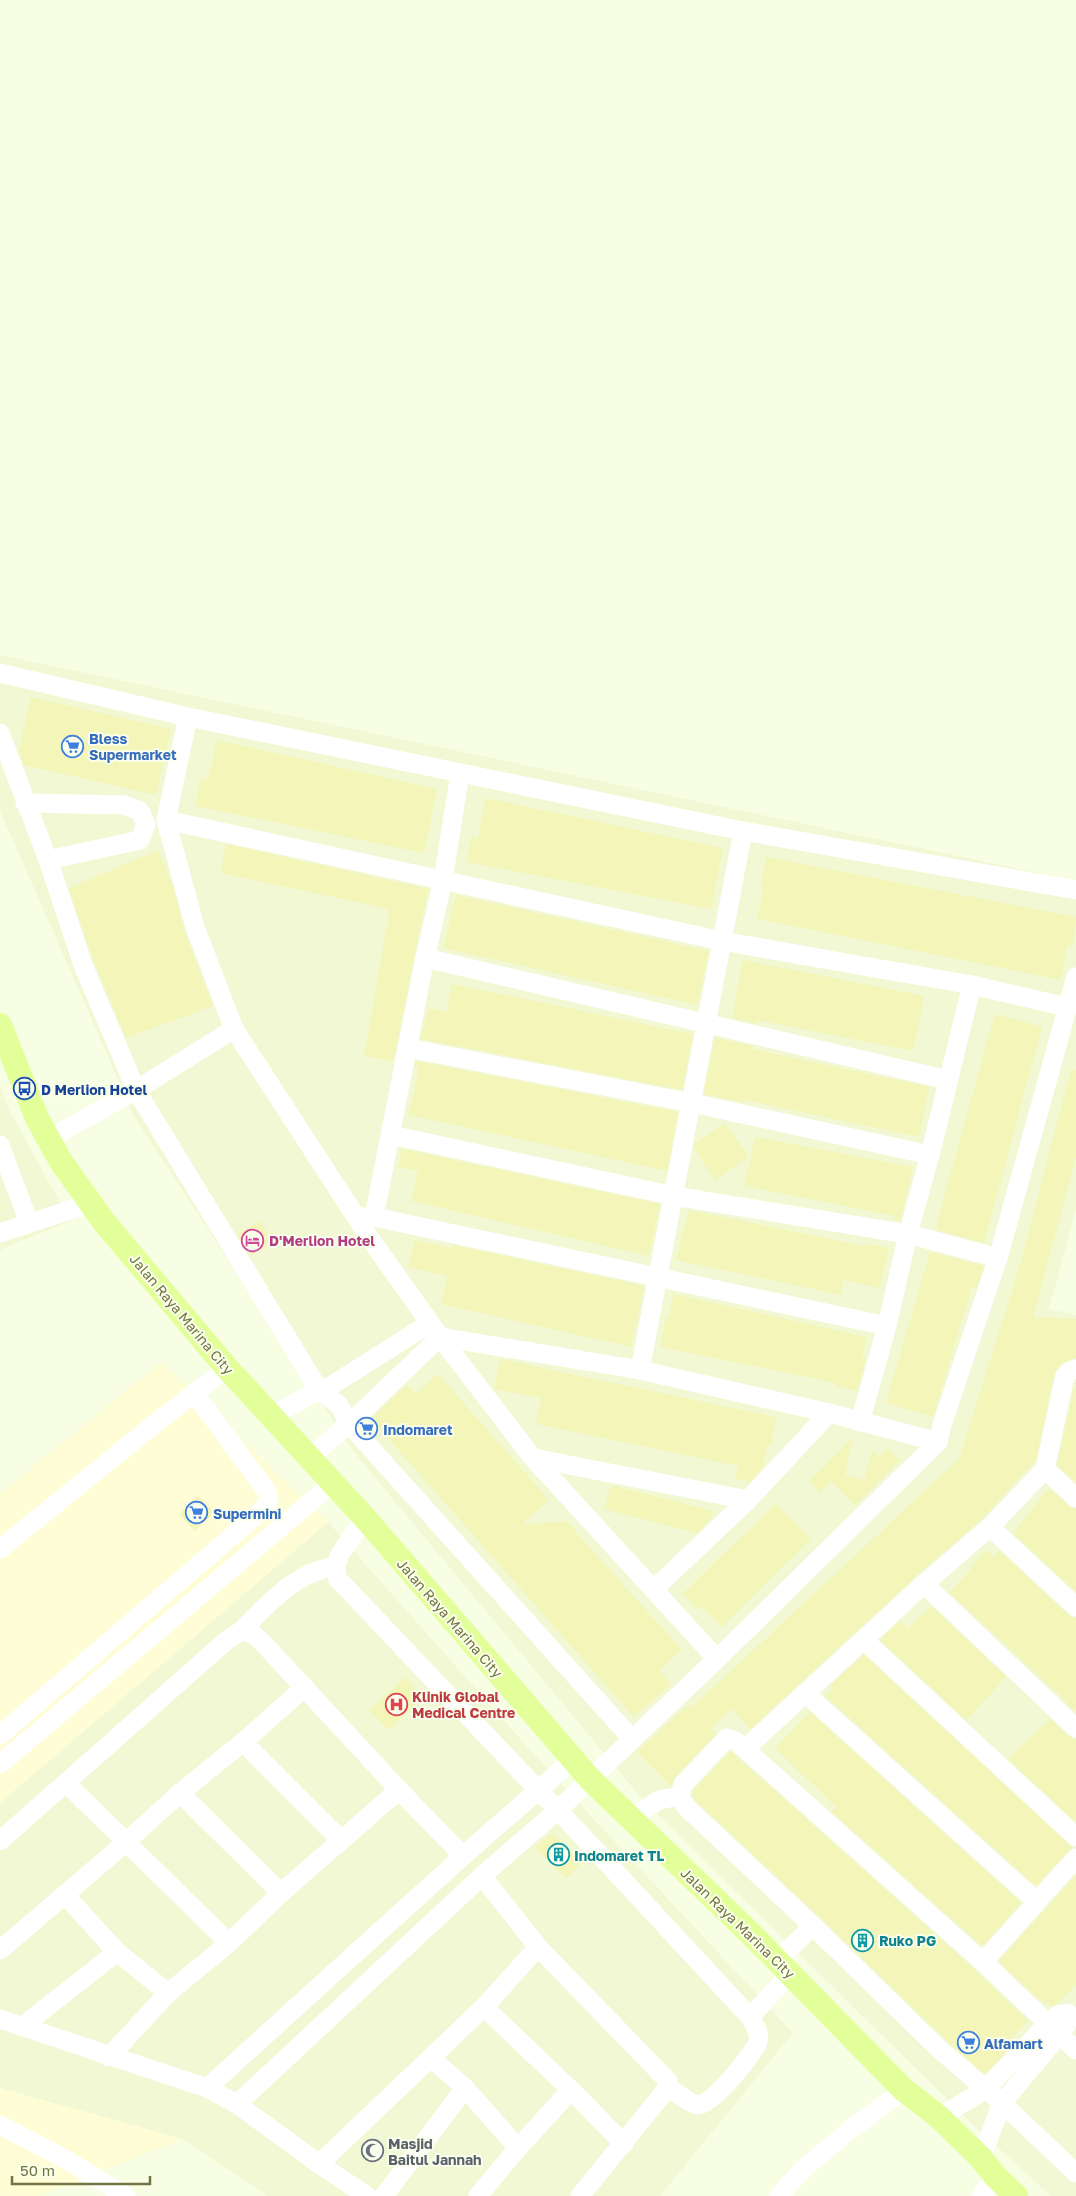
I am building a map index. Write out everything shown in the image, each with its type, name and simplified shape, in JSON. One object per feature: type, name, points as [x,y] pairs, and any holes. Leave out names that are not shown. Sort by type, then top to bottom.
[{"type":"main road","name":"Jalan Raya Marina City","points":[[0,1024],[36,1118],[60,1160],[104,1222],[227,1368],[364,1518],[590,1779],[784,1967],[904,2090],[939,2117],[981,2158],[996,2177],[1016,2196]]},
{"type":"street","points":[[0,673],[188,716],[743,831],[1076,890]]},
{"type":"street","points":[[188,716],[166,820],[194,927],[234,1029],[366,1217],[371,1240],[435,1330],[533,1458],[717,1659]]},
{"type":"street","points":[[0,733],[8,779],[25,803],[48,860],[83,966],[136,1090],[319,1390],[339,1405],[349,1424],[632,1739]]},
{"type":"street","points":[[366,1217],[391,1135],[442,880],[460,773]]},
{"type":"street","points":[[25,803],[124,805],[140,811],[146,825],[140,840],[48,860]]},
{"type":"street","points":[[166,820],[722,941],[972,985],[1067,1007]]},
{"type":"street","points":[[640,1370],[743,831]]},
{"type":"street","points":[[425,958],[948,1080]]},
{"type":"street","points":[[237,2104],[482,1876],[558,1810],[717,1659],[940,1433],[998,1258],[1076,977]]},
{"type":"street","points":[[860,1422],[887,1326],[908,1234],[930,1155],[972,985]]},
{"type":"street","points":[[49,1139],[136,1090],[234,1029]]},
{"type":"street","points":[[407,1048],[692,1103],[930,1155]]},
{"type":"street","points":[[391,1135],[674,1196],[908,1234],[998,1258]]},
{"type":"street","points":[[0,1145],[29,1223]]},
{"type":"street","points":[[0,1233],[91,1203]]},
{"type":"street","points":[[366,1217],[887,1326]]},
{"type":"street","points":[[270,1417],[435,1330],[640,1370],[829,1413],[860,1422],[940,1433]]},
{"type":"street","points":[[308,1458],[349,1424],[435,1330]]},
{"type":"street","points":[[0,1549],[227,1368]]},
{"type":"street","points":[[746,1748],[924,1584],[990,1526],[1045,1470],[1065,1376],[1073,1370]]},
{"type":"street","points":[[0,1735],[266,1507],[269,1499],[266,1490],[194,1393]]},
{"type":"street","points":[[654,1589],[748,1500],[829,1413]]},
{"type":"street","points":[[533,1458],[748,1500]]},
{"type":"street","points":[[1045,1470],[1076,1498]]},
{"type":"street","points":[[0,1764],[333,1483]]},
{"type":"street","points":[[364,1518],[340,1554],[336,1566],[337,1578],[558,1810],[750,2017],[758,2030],[758,2040],[750,2056],[716,2095],[705,2104],[697,2105],[668,2087]]},
{"type":"street","points":[[990,1526],[1076,1607]]},
{"type":"street","points":[[0,1841],[227,1640],[241,1631],[284,1588],[319,1568],[336,1566]]},
{"type":"street","points":[[189,1573],[207,1590]]},
{"type":"street","points":[[924,1584],[1076,1728]]},
{"type":"street","points":[[241,1631],[252,1633],[263,1643],[399,1790],[464,1856]]},
{"type":"street","points":[[864,1640],[1076,1837]]},
{"type":"street","points":[[68,1677],[83,1694]]},
{"type":"street","points":[[0,1950],[65,1896],[180,1793],[305,1687]]},
{"type":"street","points":[[805,1693],[1037,1902]]},
{"type":"street","points":[[1076,2050],[983,1962],[736,1741],[727,1738],[683,1785],[680,1796],[686,1807],[813,1926],[939,2049],[1002,2103],[1076,2173]]},
{"type":"street","points":[[242,1742],[341,1840]]},
{"type":"street","points":[[207,2088],[573,1760]]},
{"type":"street","points":[[66,1783],[229,1943]]},
{"type":"street","points":[[109,2057],[168,1993],[229,1943],[281,1893],[399,1790]]},
{"type":"street","points":[[180,1793],[281,1893]]},
{"type":"street","points":[[630,1819],[659,1800],[680,1796]]},
{"type":"street","points":[[487,1837],[505,1855]]},
{"type":"street","points":[[983,1962],[1076,1858]]},
{"type":"street","points":[[482,1876],[538,1947],[668,2081],[668,2087],[624,2144],[580,2196]]},
{"type":"street","points":[[65,1896],[117,1952],[168,1993]]},
{"type":"street","points":[[750,2017],[813,1926]]},
{"type":"street","points":[[318,2164],[484,2006],[538,1947]]},
{"type":"street","points":[[24,2026],[117,1952]]},
{"type":"street","points":[[348,1960],[368,1982]]},
{"type":"street","points":[[484,2006],[624,2144]]},
{"type":"street","points":[[981,2158],[1002,2103],[1054,2028],[1058,2015],[1072,2009]]},
{"type":"street","points":[[0,2019],[109,2057],[207,2088],[237,2104],[318,2164],[367,2196]]},
{"type":"street","points":[[939,2117],[985,2090],[1054,2028]]},
{"type":"street","points":[[431,2058],[465,2088],[518,2148]]},
{"type":"street","points":[[384,2196],[465,2088]]},
{"type":"street","points":[[478,2196],[518,2148],[571,2090]]},
{"type":"street","points":[[780,2196],[802,2170],[851,2129],[904,2090]]},
{"type":"street","points":[[0,2125],[65,2159],[126,2196]]},
{"type":"street","points":[[981,2196],[996,2177]]},
{"type":"shaded area","points":[[0,655],[1076,881],[1076,1210],[1049,1309],[1076,1315],[1076,2196],[1051,2196],[969,2121],[642,1799],[353,1451],[135,1118],[0,811]]},
{"type":"shaded area","points":[[0,1086],[8,1108],[70,1221],[0,1250]]},
{"type":"shaded area","points":[[161,1362],[328,1522],[0,1803],[0,1494]]},
{"type":"shaded area","points":[[328,1522],[548,1770],[793,2033],[660,2196],[268,2196],[182,2139],[0,2088],[0,1803]]},
{"type":"shaded area","points":[[0,2088],[182,2139],[40,2196],[0,2196]]},
{"type":"building","points":[[31,697],[171,729],[156,795],[24,765],[19,751]]},
{"type":"building","points":[[217,740],[437,789],[424,853],[195,806],[201,778],[208,780]]},
{"type":"building","points":[[486,798],[723,848],[711,909],[467,862],[471,836],[478,838]]},
{"type":"building","points":[[226,844],[428,889],[393,1061],[364,1056],[390,909],[220,873]]},
{"type":"building","points":[[158,850],[173,887],[184,931],[213,1006],[126,1038],[94,961],[69,888]]},
{"type":"building","points":[[766,857],[1076,917],[1073,946],[1067,945],[1061,980],[757,919],[764,886],[761,886]]},
{"type":"building","points":[[456,895],[709,951],[697,1005],[443,948]]},
{"type":"building","points":[[743,960],[924,996],[913,1051],[757,1020],[757,1024],[732,1018]]},
{"type":"building","points":[[452,984],[693,1034],[682,1090],[420,1039],[429,1008],[447,1012]]},
{"type":"building","points":[[995,1014],[1042,1027],[984,1243],[937,1230],[938,1226],[936,1226]]},
{"type":"building","points":[[715,1039],[753,1046],[753,1049],[929,1087],[919,1137],[744,1100],[744,1103],[704,1094]]},
{"type":"building","points":[[416,1061],[678,1112],[667,1171],[409,1115],[419,1066],[415,1066]]},
{"type":"building","points":[[1071,1070],[1076,1070],[1076,1157],[1033,1317],[1076,1319],[1076,1358],[1062,1363],[1054,1373],[1036,1459],[983,1518],[916,1576],[750,1729],[732,1709],[711,1728],[716,1734],[675,1777],[671,1786],[637,1752],[688,1705],[691,1708],[959,1459],[1020,1265]]},
{"type":"building","points":[[725,1123],[749,1157],[715,1180],[694,1148],[695,1143]]},
{"type":"building","points":[[755,1137],[913,1167],[900,1221],[894,1220],[895,1216],[744,1186]]},
{"type":"building","points":[[402,1149],[660,1204],[649,1256],[411,1201],[418,1171],[398,1167]]},
{"type":"building","points":[[689,1210],[865,1246],[865,1243],[888,1248],[880,1288],[844,1280],[841,1295],[676,1260]]},
{"type":"building","name":"D'Merlion Hotel","points":[[260,1221],[274,1243],[250,1255],[237,1234]]},
{"type":"building","points":[[414,1240],[452,1248],[453,1245],[644,1286],[631,1347],[441,1304],[447,1276],[408,1267]]},
{"type":"building","points":[[930,1252],[984,1266],[976,1288],[972,1286],[933,1417],[886,1403]]},
{"type":"building","points":[[674,1294],[867,1337],[862,1357],[866,1358],[857,1391],[836,1386],[836,1383],[660,1347],[666,1318],[668,1318]]},
{"type":"building","points":[[500,1359],[776,1417],[771,1446],[767,1445],[763,1468],[750,1482],[735,1479],[738,1466],[536,1424],[541,1398],[494,1389]]},
{"type":"building","points":[[438,1374],[549,1500],[521,1525],[566,1521],[682,1650],[659,1670],[671,1684],[634,1717],[371,1419],[407,1385],[415,1394]]},
{"type":"building","points":[[1076,1381],[1076,1483],[1057,1465]]},
{"type":"building","points":[[853,1437],[845,1475],[864,1480],[872,1450],[879,1457],[888,1448],[900,1460],[855,1505],[831,1481],[820,1492],[809,1481]]},
{"type":"building","points":[[611,1485],[713,1511],[711,1519],[697,1533],[604,1509]]},
{"type":"building","points":[[1049,1488],[1068,1506],[1076,1509],[1076,1592],[1013,1533]]},
{"type":"building","name":"Supermini","points":[[198,1496],[214,1512],[195,1531],[179,1514]]},
{"type":"building","points":[[776,1504],[811,1539],[722,1627],[701,1606],[698,1609],[682,1594]]},
{"type":"building","points":[[986,1550],[994,1557],[999,1551],[1068,1615],[1076,1618],[1076,1712],[950,1593]]},
{"type":"building","points":[[931,1606],[1006,1677],[966,1720],[880,1640],[900,1621],[908,1629]]},
{"type":"building","points":[[864,1655],[1072,1847],[1036,1886],[825,1696],[833,1688],[830,1685]]},
{"type":"building","name":"Klinik Global Medical Centre","points":[[406,1677],[422,1698],[389,1730],[369,1711]]},
{"type":"building","points":[[810,1712],[1021,1903],[982,1946],[832,1812],[836,1807],[775,1748]]},
{"type":"building","points":[[1050,1719],[1068,1736],[1076,1739],[1076,1822],[1008,1759]]},
{"type":"building","points":[[730,1751],[966,1962],[1028,2021],[1004,2046],[1008,2049],[985,2074],[947,2041],[821,1918],[695,1800],[692,1795],[693,1791]]},
{"type":"building","name":"Indomaret TL","points":[[552,1833],[581,1862],[567,1879],[535,1848]]},
{"type":"building","points":[[1076,1875],[1076,1984],[1057,2004],[1052,2006],[1033,1994],[999,1961]]},
{"type":"place","name":"Bless Supermarket","points":[[73,746]]},
{"type":"place","name":"D Merlion Hotel","points":[[25,1089]]},
{"type":"place","name":"D'Merlion Hotel","points":[[253,1240]]},
{"type":"place","name":"Indomaret","points":[[367,1429]]},
{"type":"place","name":"Supermini","points":[[197,1513]]},
{"type":"place","name":"Klinik Global Medical Centre","points":[[396,1704]]},
{"type":"place","name":"Indomaret TL","points":[[558,1855]]},
{"type":"place","name":"Ruko PG","points":[[863,1940]]},
{"type":"place","name":"Alfamart","points":[[968,2043]]},
{"type":"place","name":"Masjid Baitul Jannah","points":[[372,2151]]}]
